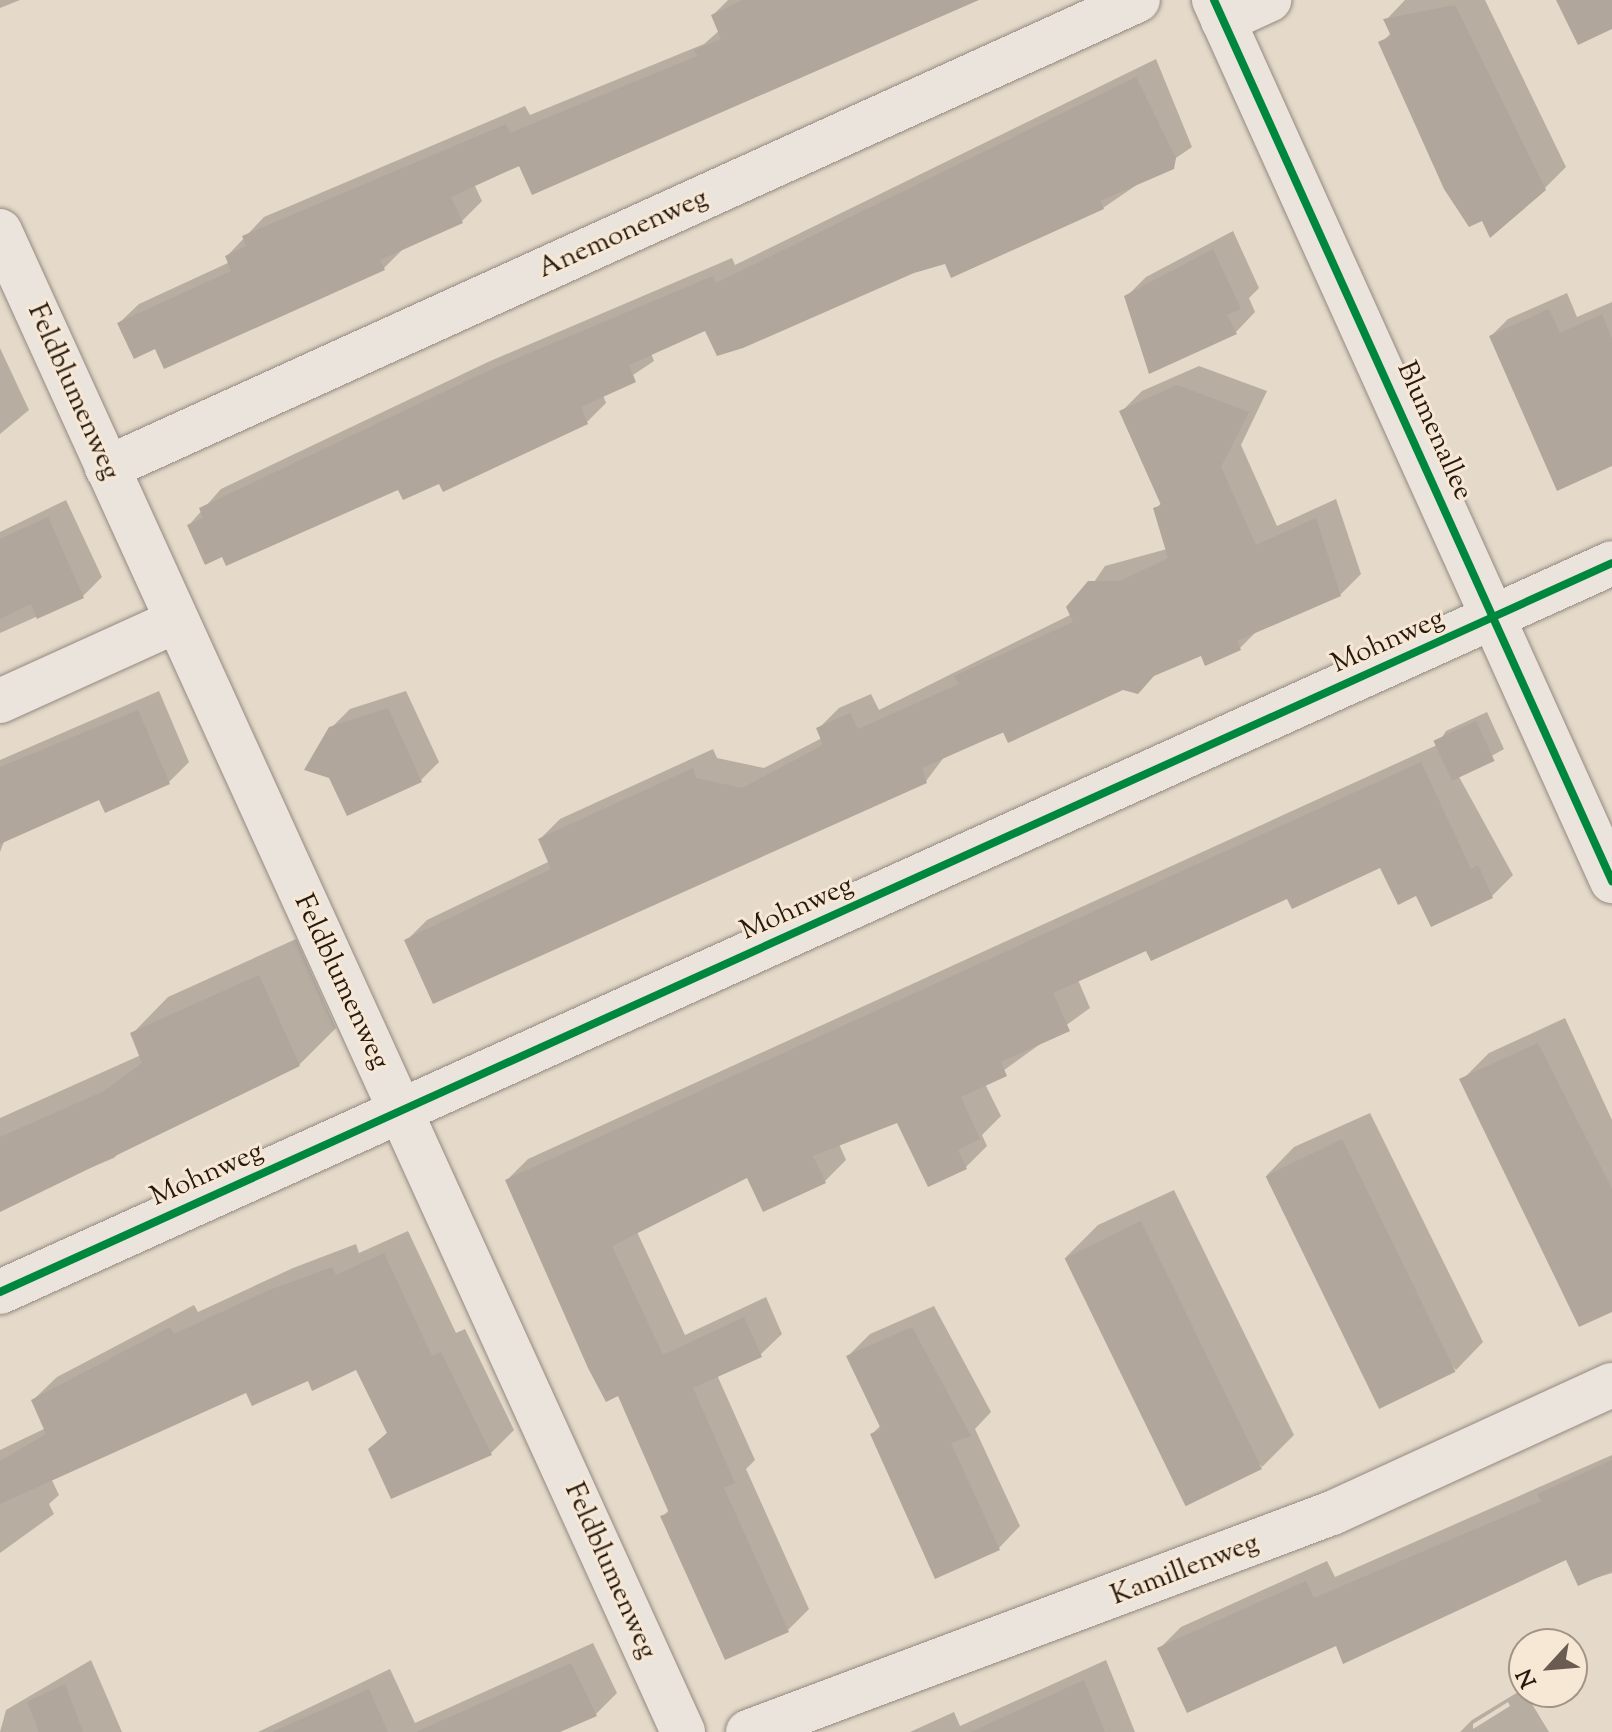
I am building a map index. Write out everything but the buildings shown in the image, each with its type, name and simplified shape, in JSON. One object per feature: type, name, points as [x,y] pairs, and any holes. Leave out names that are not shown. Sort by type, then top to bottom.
[{"type":"street","name":"Anemonenweg","points":[[107,468],[1138,0]]},
{"type":"street","points":[[1218,10],[1269,0]]},
{"type":"street","name":"Blumenallee","points":[[1218,10],[1612,881]]},
{"type":"street","name":"Feldblumenweg","points":[[0,231],[683,1732]]},
{"type":"street","name":"Mohnweg","points":[[0,1292],[1612,563]]},
{"type":"street","points":[[0,701],[176,621]]},
{"type":"street","name":"Kamillenweg","points":[[748,1732],[1332,1513],[1612,1385]]},
{"type":"cycle path","points":[[1214,0],[1612,881]]},
{"type":"cycle path","points":[[0,1292],[1612,563]]}]
